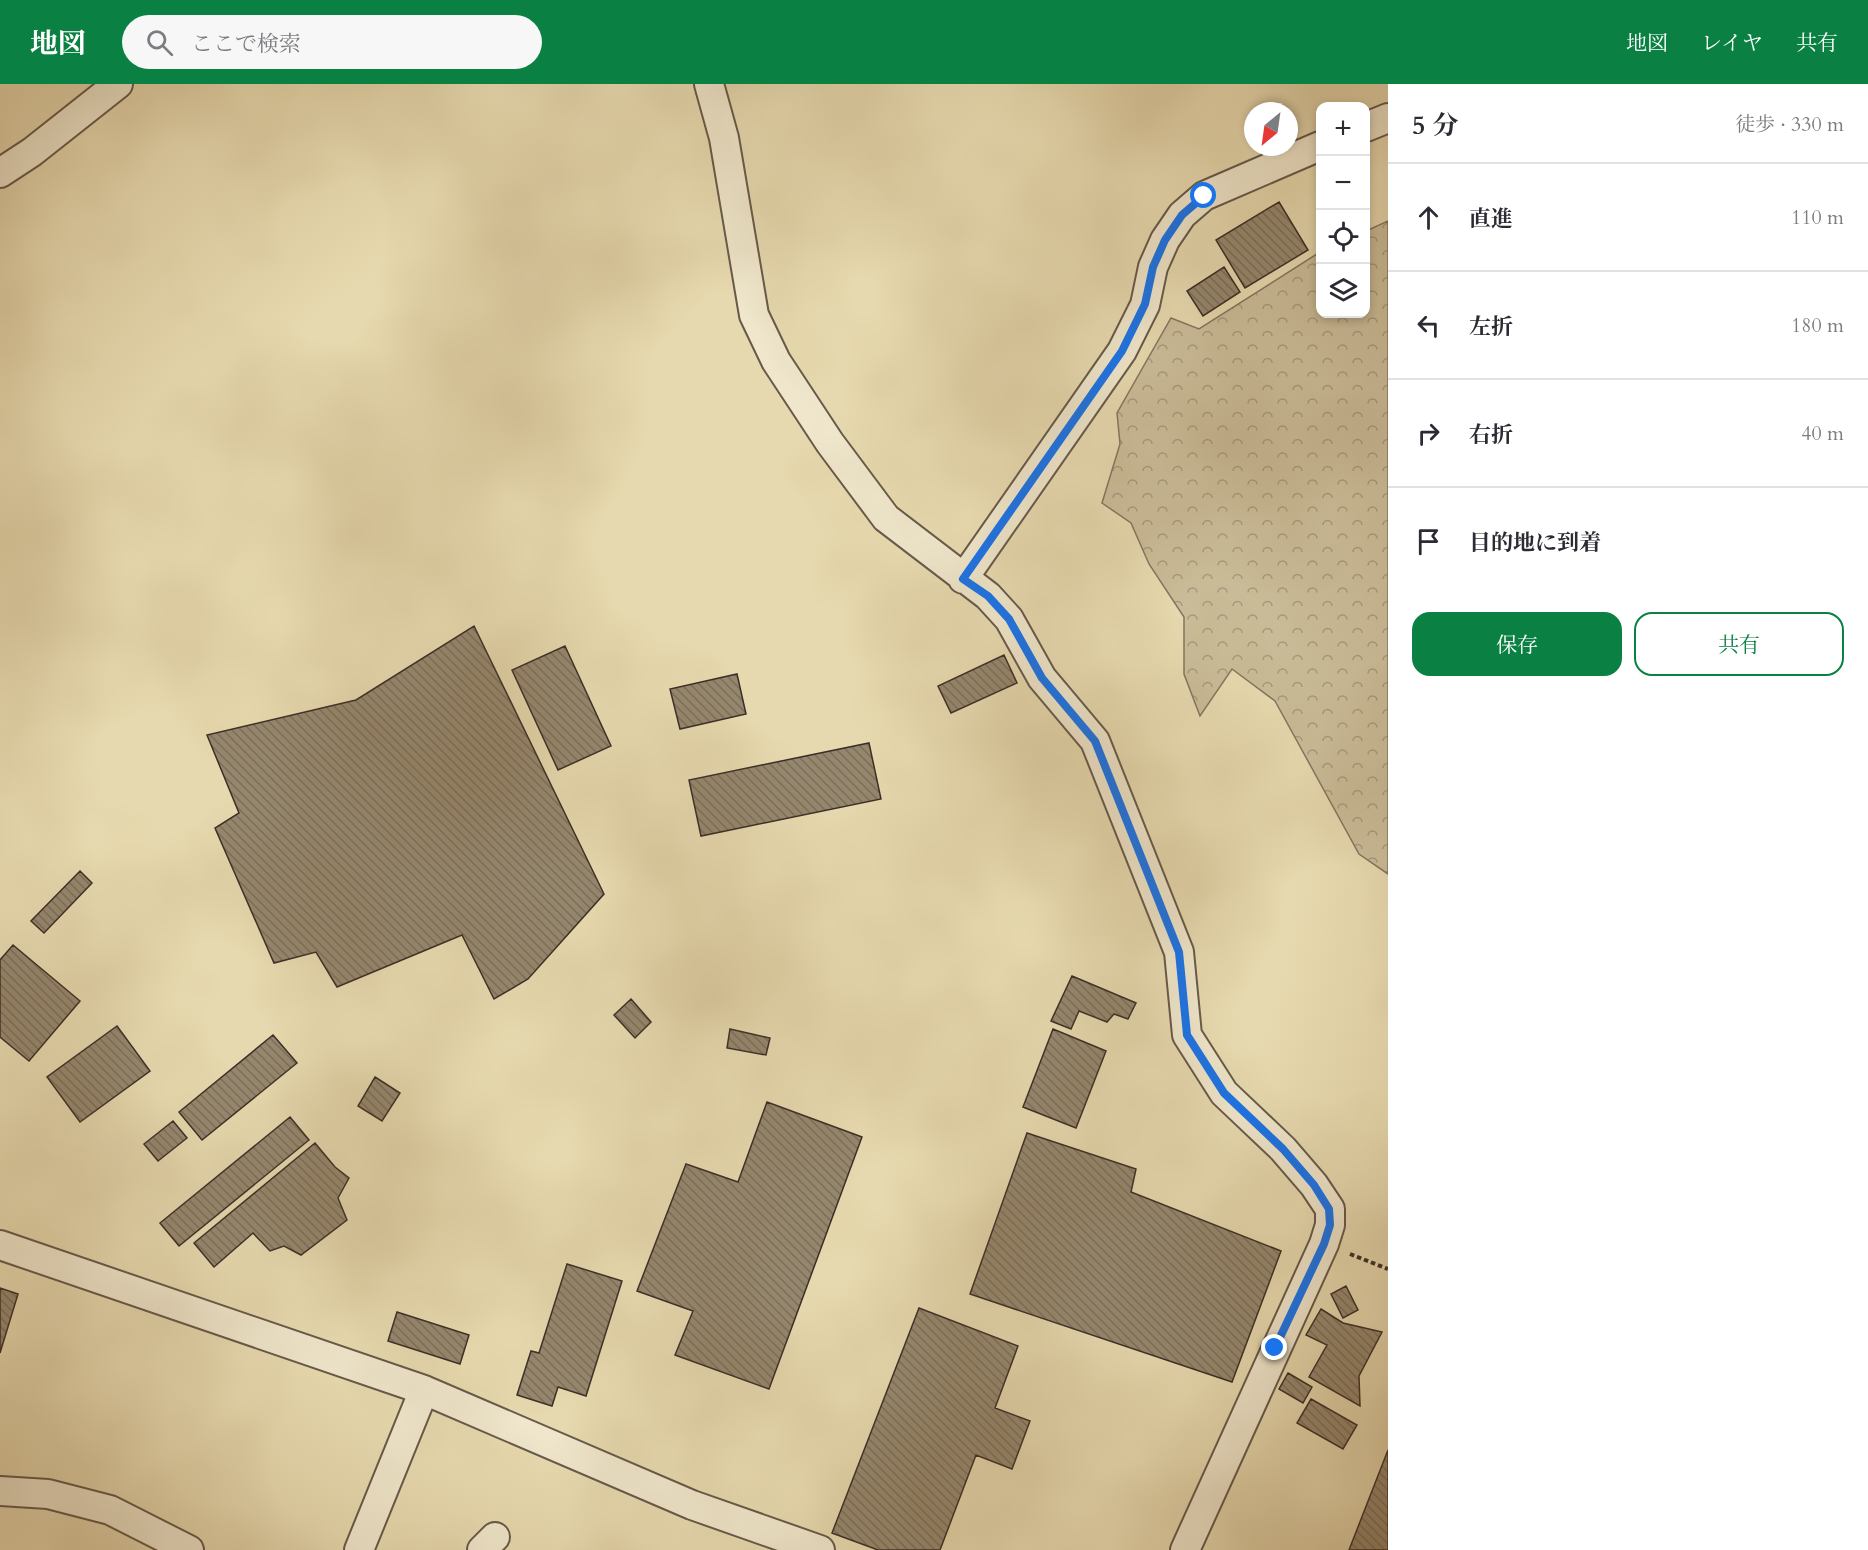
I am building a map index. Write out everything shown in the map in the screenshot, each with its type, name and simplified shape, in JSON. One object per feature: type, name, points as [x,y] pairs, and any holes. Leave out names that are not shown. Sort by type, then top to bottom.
[{"type":"street","points":[[0,173],[32,152],[118,84]]},
{"type":"street","points":[[709,84],[724,138],[754,315],[776,361],[830,443],[886,518],[988,596],[1009,619],[1042,678],[1095,741],[1179,952],[1187,1035],[1224,1093],[1283,1149],[1314,1185],[1329,1209],[1330,1225],[1324,1244],[1185,1550]]},
{"type":"street","points":[[1370,125],[1388,118]]},
{"type":"street","points":[[963,579],[1122,351],[1145,304],[1153,267],[1165,240],[1182,215],[1204,196],[1316,148]]},
{"type":"street","points":[[0,1245],[424,1390],[692,1505],[820,1550]]},
{"type":"street","points":[[360,1550],[424,1390]]},
{"type":"street","points":[[0,1491],[48,1494],[110,1510],[189,1550]]},
{"type":"path","points":[[1324,1244],[1388,1269]]},
{"type":"green space","points":[[1388,221],[1388,874],[1359,854],[1275,701],[1232,669],[1200,716],[1184,674],[1184,617],[1149,564],[1131,523],[1102,503],[1120,444],[1117,413],[1171,318],[1199,329],[1316,255],[1316,318],[1370,318],[1370,229]]},
{"type":"building","points":[[1279,202],[1308,250],[1245,288],[1216,240]]},
{"type":"building","points":[[1224,267],[1240,292],[1203,316],[1187,291]]},
{"type":"building","points":[[474,626],[604,894],[528,979],[494,999],[462,935],[337,987],[316,952],[274,963],[215,828],[239,813],[207,735],[356,700]]},
{"type":"building","points":[[565,646],[611,746],[558,770],[512,670]]},
{"type":"building","points":[[1004,655],[1017,683],[951,713],[938,686]]},
{"type":"building","points":[[737,674],[746,714],[680,729],[670,689]]},
{"type":"building","points":[[869,743],[881,799],[701,836],[689,780]]},
{"type":"building","points":[[80,871],[92,883],[44,933],[31,921]]},
{"type":"building","points":[[13,945],[80,1001],[29,1061],[0,1037],[0,960]]},
{"type":"building","points":[[1072,976],[1136,1003],[1128,1019],[1114,1014],[1107,1022],[1079,1011],[1071,1029],[1051,1021]]},
{"type":"building","points":[[631,999],[651,1022],[635,1038],[614,1015]]},
{"type":"building","points":[[117,1026],[150,1071],[80,1122],[47,1077]]},
{"type":"building","points":[[730,1029],[770,1038],[766,1055],[727,1048]]},
{"type":"building","points":[[1053,1029],[1106,1051],[1076,1128],[1023,1107]]},
{"type":"building","points":[[273,1035],[297,1063],[202,1140],[179,1112]]},
{"type":"building","points":[[375,1077],[400,1093],[382,1121],[358,1106]]},
{"type":"building","points":[[767,1102],[862,1137],[769,1389],[675,1355],[693,1311],[637,1291],[686,1164],[738,1182]]},
{"type":"building","points":[[290,1117],[309,1140],[179,1246],[160,1223]]},
{"type":"building","points":[[173,1121],[187,1138],[158,1161],[144,1144]]},
{"type":"building","points":[[1027,1133],[1136,1169],[1131,1192],[1281,1251],[1232,1382],[970,1294]]},
{"type":"building","points":[[315,1143],[335,1167],[349,1178],[338,1198],[347,1220],[301,1255],[284,1246],[270,1251],[253,1233],[214,1267],[194,1243]]},
{"type":"building","points":[[567,1264],[622,1281],[586,1396],[558,1387],[552,1406],[517,1395],[531,1351],[539,1353]]},
{"type":"building","points":[[1346,1286],[1358,1310],[1343,1318],[1331,1294]]},
{"type":"building","points":[[0,1288],[18,1294],[0,1353]]},
{"type":"building","points":[[919,1308],[1018,1346],[995,1408],[1030,1421],[1012,1469],[976,1455],[940,1550],[878,1550],[832,1533]]},
{"type":"building","points":[[1321,1309],[1343,1323],[1382,1332],[1359,1376],[1360,1406],[1309,1377],[1327,1345],[1306,1335]]},
{"type":"building","points":[[397,1312],[469,1335],[460,1364],[388,1341]]},
{"type":"building","points":[[1288,1373],[1312,1387],[1303,1403],[1279,1389]]},
{"type":"building","points":[[1311,1399],[1357,1425],[1343,1449],[1297,1423]]},
{"type":"building","points":[[1388,1450],[1388,1550],[1349,1550]]},
{"type":"route","points":[[1204,196],[1182,215],[1165,240],[1153,267],[1145,304],[1122,351],[963,579],[988,596],[1009,619],[1042,678],[1095,741],[1179,952],[1181,995],[1187,1035],[1224,1093],[1283,1149],[1314,1185],[1329,1209],[1330,1225],[1324,1244],[1275,1348]]}]
